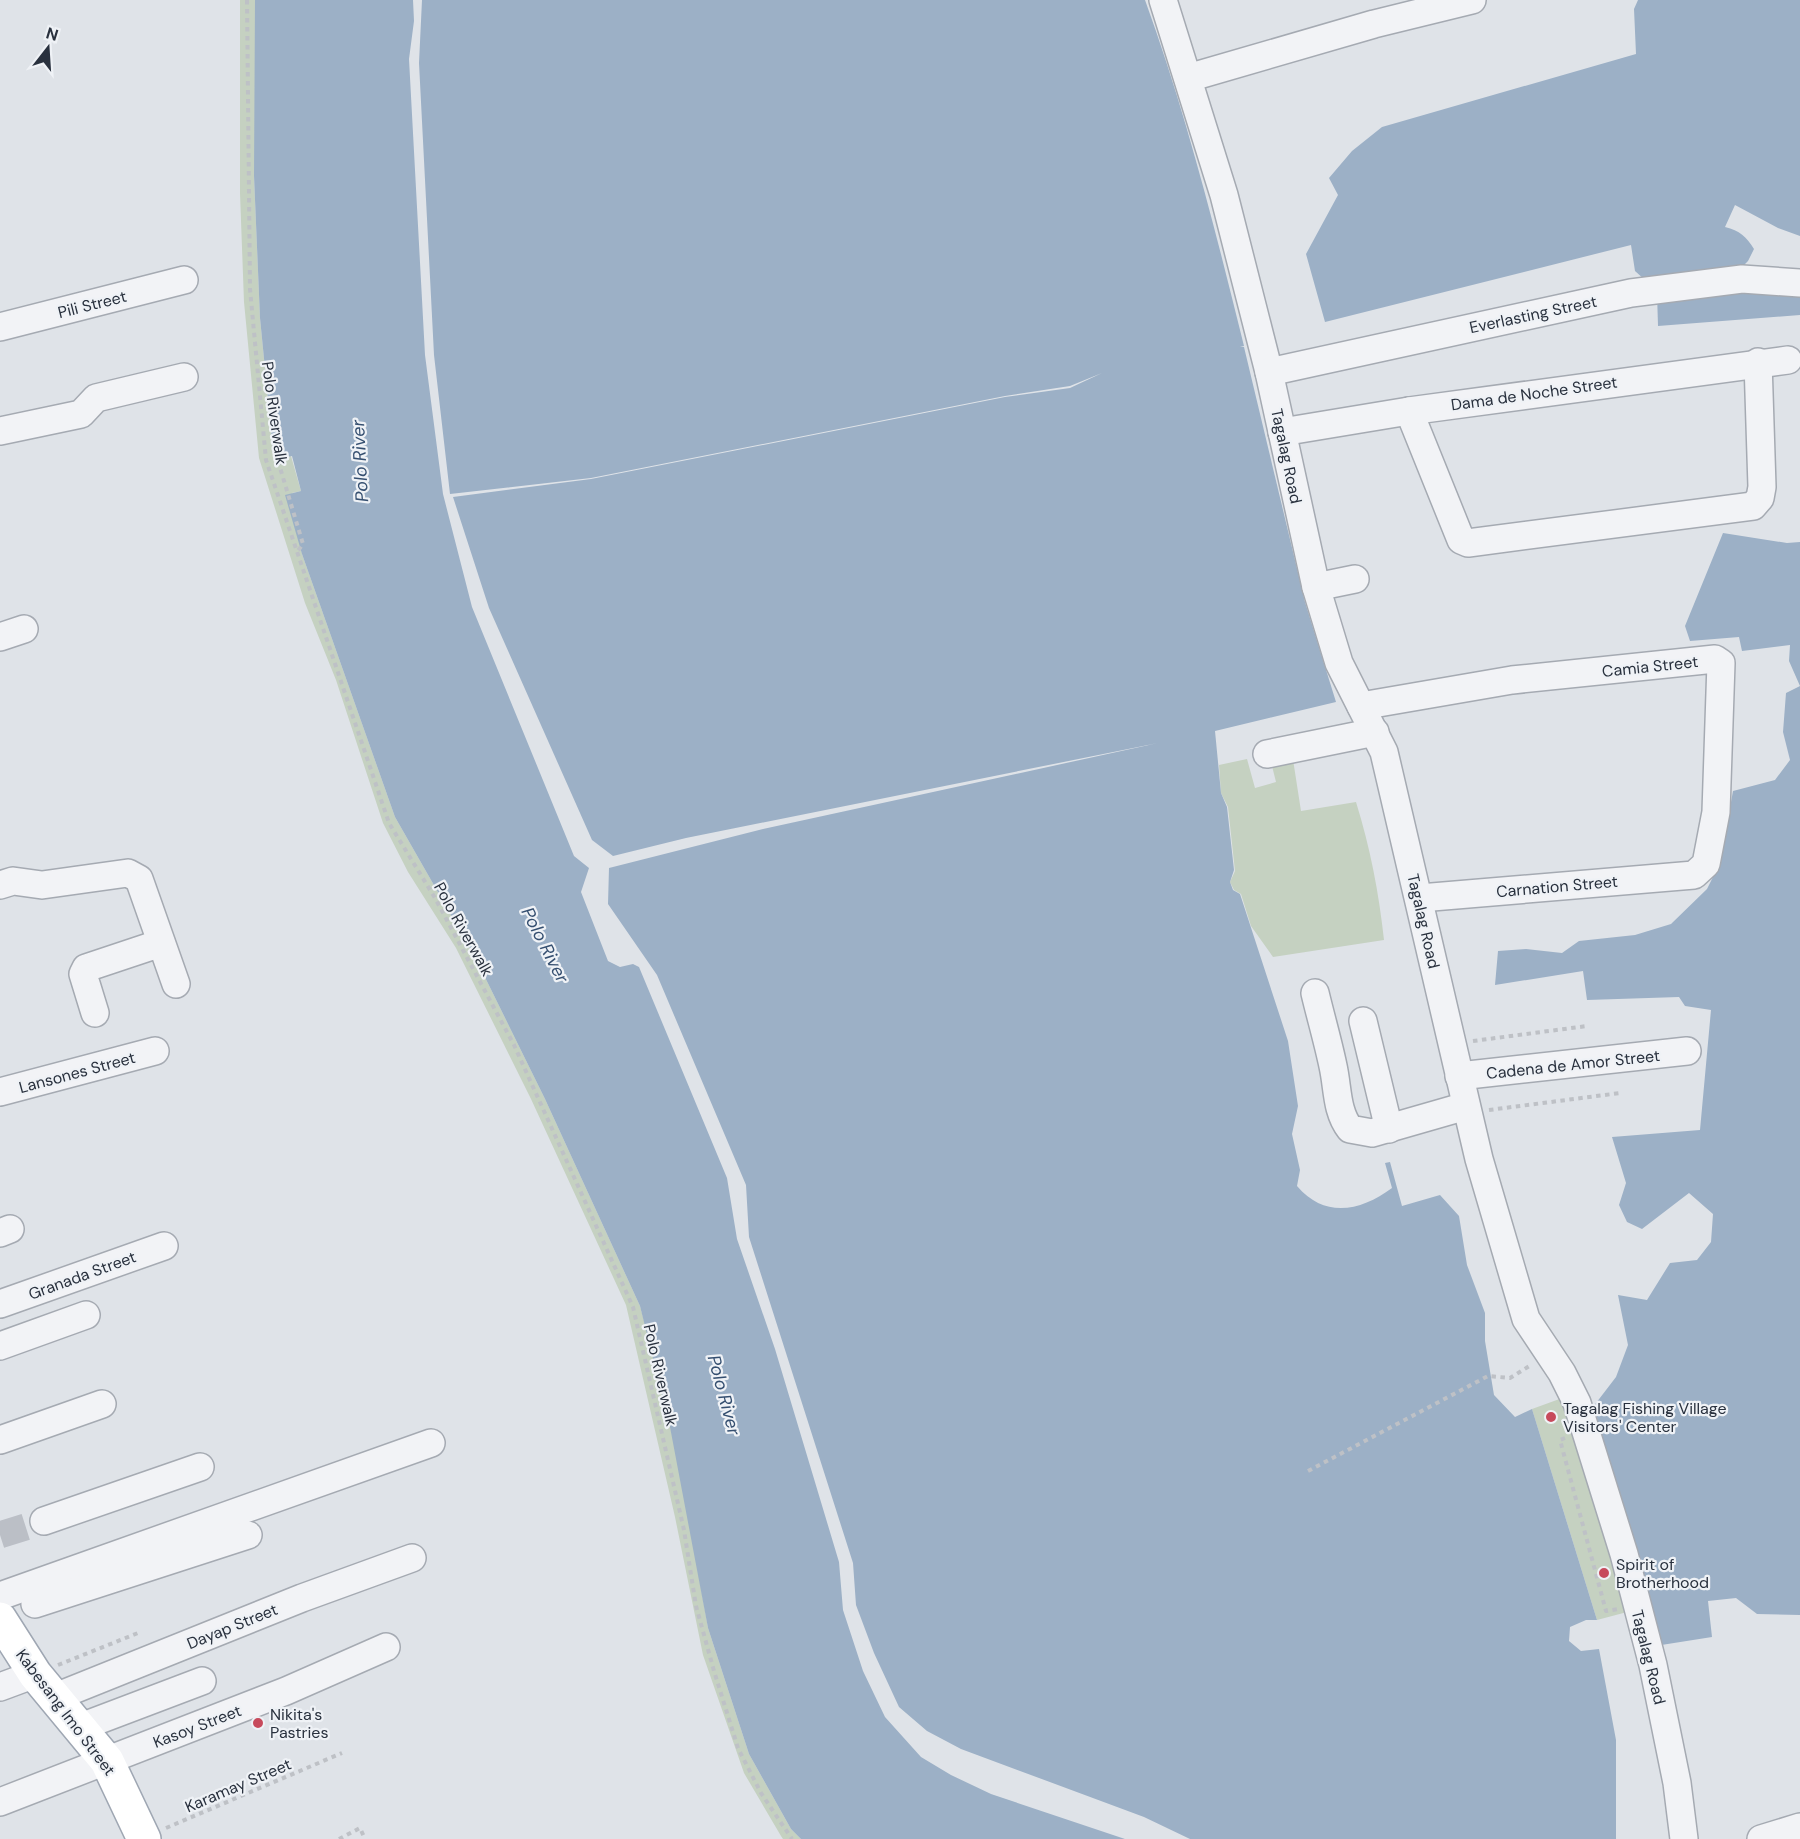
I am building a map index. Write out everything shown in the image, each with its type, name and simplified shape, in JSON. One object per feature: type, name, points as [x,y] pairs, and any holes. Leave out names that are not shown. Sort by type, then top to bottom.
[{"type":"main road","name":"Kabesang Imo Street","points":[[0,1617],[44,1686],[106,1761],[144,1839]]},
{"type":"street","name":"Tagalag Road","points":[[1163,0],[1224,195],[1269,372],[1316,587],[1339,663],[1384,752],[1420,898],[1467,1110],[1526,1319],[1550,1354],[1577,1403],[1624,1554],[1653,1665],[1677,1783],[1684,1839]]},
{"type":"street","points":[[1188,78],[1374,24],[1472,0]]},
{"type":"street","name":"Everlasting Street","points":[[1269,372],[1631,292],[1742,279],[1800,283]]},
{"type":"street","name":"Pili Street","points":[[0,327],[184,280]]},
{"type":"street","name":"Dama de Noche Street","points":[[1282,432],[1409,411],[1758,362],[1788,360]]},
{"type":"street","points":[[1409,411],[1461,540],[1468,543],[1753,506],[1760,498],[1762,487],[1758,362]]},
{"type":"street","points":[[0,430],[81,414],[96,398],[184,377]]},
{"type":"street","points":[[1316,587],[1355,579]]},
{"type":"street","name":"Camia Street","points":[[1361,706],[1512,680],[1718,660],[1721,663],[1716,812],[1706,864],[1694,875]]},
{"type":"street","points":[[1267,754],[1375,732]]},
{"type":"street","points":[[0,885],[13,881],[42,885],[128,873],[134,875],[139,879],[176,984]]},
{"type":"street","name":"Carnation Street","points":[[1420,898],[1694,875]]},
{"type":"street","points":[[95,1013],[83,974],[86,968],[161,943]]},
{"type":"street","points":[[1315,993],[1344,1122],[1356,1132],[1372,1133],[1467,1110]]},
{"type":"street","points":[[1363,1021],[1389,1128]]},
{"type":"street","name":"Lansones Street","points":[[0,1092],[155,1051]]},
{"type":"street","name":"Cadena de Amor Street","points":[[1459,1076],[1687,1051]]},
{"type":"street","name":"Granada Street","points":[[0,1304],[164,1246]]},
{"type":"street","points":[[0,1346],[86,1315]]},
{"type":"street","points":[[0,1440],[102,1404]]},
{"type":"street","points":[[0,1596],[431,1443]]},
{"type":"street","points":[[44,1521],[200,1467]]},
{"type":"street","points":[[0,1617],[248,1535]]},
{"type":"street","name":"Dayap Street","points":[[0,1687],[44,1686],[412,1558]]},
{"type":"street","name":"Kasoy Street","points":[[0,1802],[286,1691],[386,1647]]},
{"type":"street","points":[[78,1728],[202,1681]]},
{"type":"street","points":[[1761,1839],[1800,1827]]},
{"type":"path","name":"Polo Riverwalk","points":[[247,0],[250,289],[266,460],[389,823],[435,898],[514,1045],[633,1307],[684,1530],[696,1606],[714,1671],[738,1748],[761,1793],[792,1839]]},
{"type":"path","points":[[278,461],[303,544],[296,553]]},
{"type":"path","points":[[1451,1044],[1587,1026]]},
{"type":"path","points":[[1467,1110],[1620,1093]]},
{"type":"path","points":[[1308,1472],[1488,1376],[1510,1378],[1550,1354]]},
{"type":"path","points":[[1568,1437],[1560,1440],[1606,1611],[1630,1607]]},
{"type":"path","points":[[44,1686],[138,1633]]},
{"type":"path","name":"Karamay Street","points":[[144,1839],[342,1753]]},
{"type":"path","points":[[339,1839],[360,1828],[365,1839]]},
{"type":"green space","points":[[240,0],[258,0],[255,121],[260,127],[261,169],[254,176],[260,318],[274,460],[291,456],[301,491],[292,493],[302,554],[395,817],[475,957],[545,1099],[640,1306],[659,1376],[665,1381],[708,1628],[749,1754],[791,1829],[801,1839],[783,1839],[744,1773],[703,1655],[675,1517],[626,1305],[531,1099],[456,948],[408,872],[383,823],[336,680],[305,603],[259,458],[244,302],[240,193]]},
{"type":"green space","points":[[1292,753],[1301,811],[1356,802],[1373,870],[1384,940],[1273,957],[1251,926],[1241,894],[1234,890],[1230,882],[1235,871],[1228,807],[1221,793],[1219,765],[1247,759],[1255,788],[1276,782],[1270,758]]},
{"type":"green space","points":[[1565,1397],[1631,1611],[1597,1620],[1532,1409]]},
{"type":"water","name":"Polo River","points":[[255,0],[413,0],[414,21],[409,59],[425,355],[443,494],[472,607],[574,856],[589,868],[581,892],[608,961],[620,967],[633,964],[639,967],[727,1178],[737,1239],[775,1349],[839,1562],[843,1610],[863,1671],[885,1717],[921,1757],[951,1775],[991,1794],[1125,1839],[801,1839],[791,1829],[749,1754],[708,1628],[670,1427],[640,1306],[545,1099],[475,957],[395,817],[302,554],[285,495],[301,491],[292,456],[274,460],[260,318],[254,176]]},
{"type":"water","points":[[422,0],[1145,0],[1174,85],[1199,172],[1244,346],[1240,347],[1244,347],[1305,602],[1336,702],[1215,731],[1221,793],[1227,807],[1234,870],[1230,882],[1233,890],[1240,894],[1288,1041],[1298,1106],[1292,1134],[1300,1170],[1297,1186],[1308,1197],[1319,1203],[1343,1208],[1356,1206],[1392,1188],[1385,1163],[1390,1162],[1402,1206],[1440,1195],[1459,1216],[1467,1265],[1485,1313],[1485,1341],[1494,1395],[1515,1417],[1532,1409],[1597,1620],[1586,1620],[1570,1627],[1569,1641],[1581,1651],[1599,1649],[1616,1740],[1616,1839],[1190,1839],[1144,1817],[961,1749],[927,1731],[899,1707],[874,1653],[856,1605],[853,1563],[749,1237],[746,1185],[657,975],[608,904],[609,868],[763,829],[1158,743],[686,838],[613,856],[592,840],[489,608],[453,497],[591,479],[1005,397],[1070,388],[1102,373],[1070,386],[1005,396],[591,478],[450,494],[434,355],[419,63]]},
{"type":"water","points":[[1638,0],[1800,0],[1800,236],[1778,228],[1735,205],[1725,227],[1742,235],[1754,249],[1748,261],[1737,272],[1645,280],[1635,271],[1631,245],[1325,322],[1306,254],[1338,195],[1329,178],[1352,151],[1382,127],[1636,54],[1634,9]]},
{"type":"water","points":[[1800,289],[1800,315],[1658,326],[1657,294]]},
{"type":"water","points":[[1723,533],[1787,543],[1800,542],[1800,686],[1789,661],[1790,645],[1742,651],[1739,637],[1690,641],[1685,626]]},
{"type":"water","points":[[1800,686],[1800,1615],[1757,1614],[1736,1598],[1708,1601],[1712,1637],[1655,1646],[1593,1407],[1616,1377],[1628,1345],[1618,1295],[1647,1300],[1670,1263],[1697,1260],[1711,1242],[1713,1214],[1689,1193],[1642,1229],[1627,1222],[1619,1205],[1626,1183],[1612,1137],[1700,1130],[1711,1010],[1685,1006],[1679,997],[1587,1000],[1583,971],[1495,985],[1498,951],[1526,949],[1562,953],[1579,941],[1635,935],[1671,924],[1707,889],[1720,863],[1733,791],[1775,780],[1790,760],[1783,732],[1786,693]]},
{"type":"tunnel","points":[[0,1535],[44,1521]]},
{"type":"place","name":"Tagalag Fishing Village Visitors' Center","points":[[1551,1417]]},
{"type":"place","name":"Spirit of Brotherhood","points":[[1604,1573]]},
{"type":"place","name":"Nikita's Pastries","points":[[258,1723]]}]
